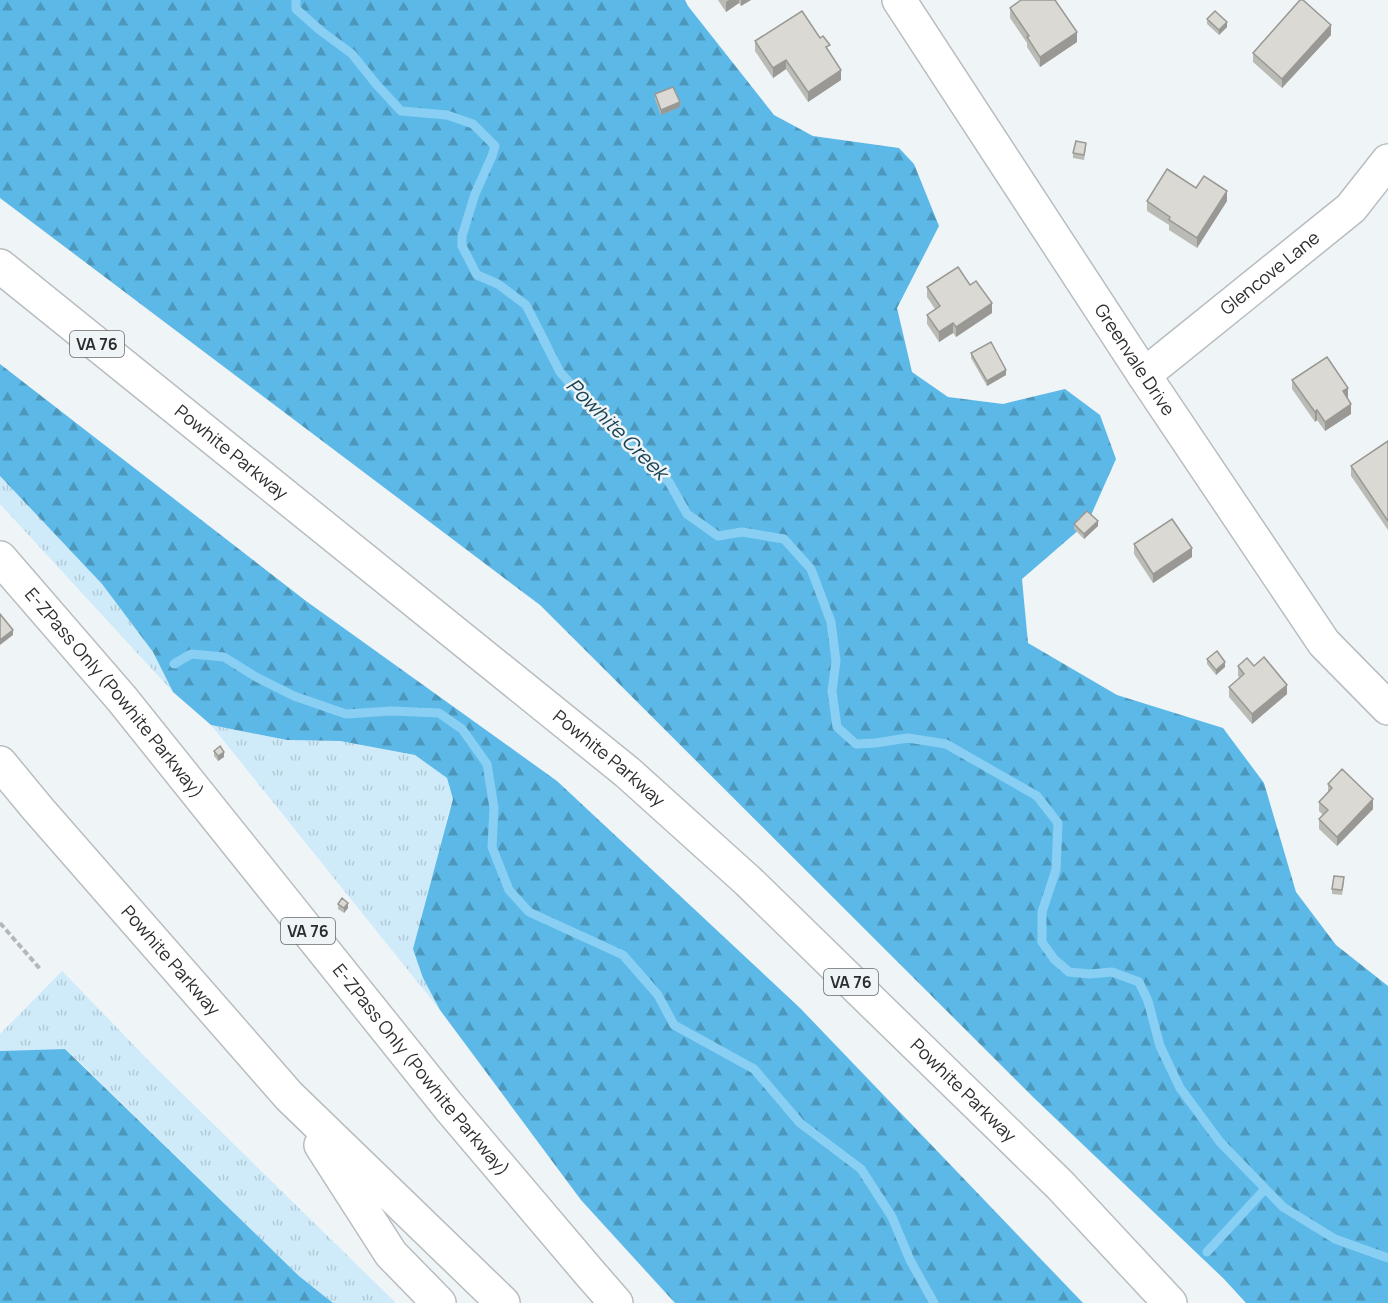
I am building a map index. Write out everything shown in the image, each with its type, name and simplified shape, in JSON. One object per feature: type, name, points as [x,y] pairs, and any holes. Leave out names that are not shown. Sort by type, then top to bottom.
[{"type":"main road","name":"Greenvale Drive","points":[[899,0],[1144,375],[1324,643],[1388,708]]},
{"type":"main road","name":"Glencove Lane","points":[[1144,375],[1351,208],[1388,161]]},
{"type":"main road","name":"Powhite Parkway","points":[[0,266],[627,772],[748,881],[1060,1185],[1170,1303]]},
{"type":"main road","name":"E-ZPass Only (Powhite Parkway)","points":[[0,558],[122,699],[449,1107],[616,1303]]},
{"type":"main road","name":"Powhite Parkway","points":[[0,763],[289,1096],[504,1303]]},
{"type":"main road","points":[[289,1096],[391,1254],[439,1303]]},
{"type":"path","points":[[0,923],[41,970]]},
{"type":"green space","points":[[0,0],[685,0],[774,115],[813,136],[899,148],[914,164],[939,226],[897,308],[912,372],[948,397],[1003,404],[1065,389],[1100,415],[1116,459],[1088,522],[1022,579],[1028,643],[1117,695],[1223,728],[1264,783],[1296,892],[1336,945],[1388,986],[1388,1303],[1246,1303],[1224,1279],[1034,1098],[540,605],[0,198]]},
{"type":"green space","points":[[0,364],[306,601],[557,781],[800,1008],[1083,1303],[675,1303],[581,1200],[440,1010],[423,978],[413,949],[453,799],[447,778],[415,755],[340,741],[287,740],[211,725],[173,692],[153,652],[102,584],[0,476]]},
{"type":"green space","points":[[0,476],[102,584],[153,652],[173,692],[0,504]]},
{"type":"green space","points":[[211,725],[287,740],[340,741],[415,755],[447,778],[453,799],[447,818],[423,978],[440,1010]]},
{"type":"green space","points":[[62,971],[152,1064],[396,1303],[333,1303],[299,1276],[66,1049],[0,1051],[0,1034]]},
{"type":"green space","points":[[65,1049],[299,1276],[333,1303],[0,1303],[0,1051]]},
{"type":"building","points":[[1021,0],[1055,0],[1077,32],[1040,57],[1010,8]]},
{"type":"building","points":[[1300,0],[1303,0],[1331,25],[1282,79],[1253,53]]},
{"type":"building","points":[[802,11],[820,38],[823,36],[830,45],[826,47],[841,70],[808,92],[786,60],[773,68],[755,41]]},
{"type":"building","points":[[1215,11],[1227,22],[1219,30],[1207,19]]},
{"type":"building","points":[[673,87],[680,102],[661,110],[655,94]]},
{"type":"building","points":[[1076,141],[1086,143],[1084,155],[1073,153]]},
{"type":"building","points":[[1167,169],[1196,188],[1204,176],[1227,191],[1197,238],[1169,220],[1170,217],[1147,201]]},
{"type":"building","points":[[958,267],[970,285],[976,281],[992,303],[956,327],[953,323],[939,332],[927,315],[940,306],[927,287]]},
{"type":"building","points":[[991,342],[1006,370],[987,381],[971,353]]},
{"type":"building","points":[[1327,357],[1348,388],[1343,391],[1351,404],[1325,422],[1292,380]]},
{"type":"building","points":[[1388,441],[1388,521],[1351,466]]},
{"type":"building","points":[[1087,511],[1098,521],[1084,534],[1074,524]]},
{"type":"building","points":[[1172,519],[1192,548],[1153,574],[1134,544]]},
{"type":"building","points":[[0,614],[13,630],[0,640]]},
{"type":"building","points":[[1217,651],[1225,662],[1216,670],[1207,659]]},
{"type":"building","points":[[1264,657],[1287,685],[1252,714],[1229,687],[1244,674],[1238,666],[1247,658],[1254,666]]},
{"type":"building","points":[[220,746],[224,752],[218,756],[214,751]]},
{"type":"building","points":[[1342,769],[1373,799],[1337,837],[1319,819],[1328,810],[1319,802],[1332,788],[1328,784]]},
{"type":"building","points":[[1334,876],[1344,877],[1342,890],[1332,889]]},
{"type":"building","points":[[342,898],[348,903],[344,908],[338,904]]},
{"type":"waterway","name":"Powhite Creek","points":[[296,0],[296,9],[352,54],[401,111],[447,115],[473,124],[495,146],[475,194],[462,236],[462,246],[477,275],[498,284],[526,305],[560,372],[602,420],[669,482],[687,514],[718,536],[742,532],[784,539],[811,569],[831,622],[836,661],[832,691],[837,727],[856,744],[908,738],[946,744],[1037,796],[1058,823],[1056,870],[1042,912],[1042,942],[1054,959],[1069,972],[1090,974],[1112,972],[1139,982],[1148,1001],[1160,1046],[1180,1088],[1220,1142],[1283,1207],[1335,1239],[1388,1258]]},
{"type":"waterway","points":[[174,664],[191,654],[224,657],[256,677],[294,696],[346,714],[391,711],[439,713],[462,729],[487,764],[494,808],[492,847],[509,890],[529,912],[623,955],[658,995],[674,1025],[754,1069],[800,1123],[861,1169],[892,1217],[910,1260],[934,1303]]},
{"type":"waterway","points":[[1207,1252],[1265,1189]]}]
